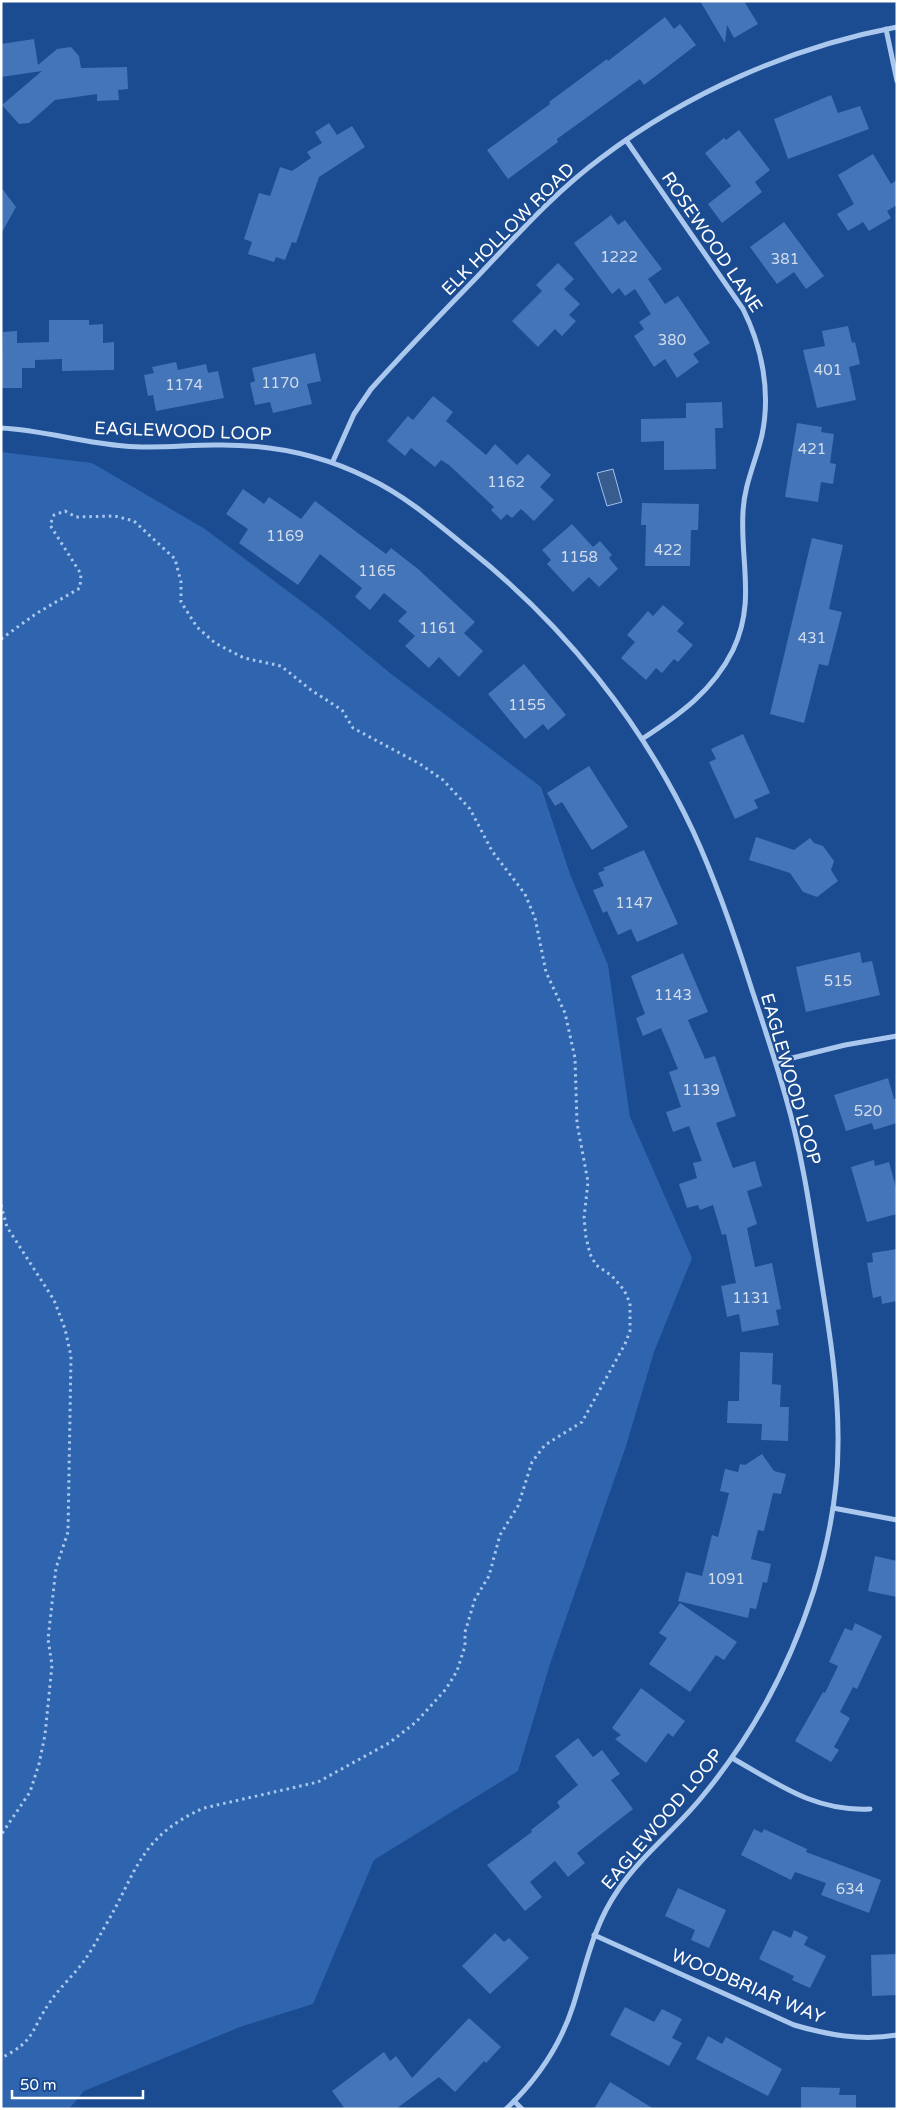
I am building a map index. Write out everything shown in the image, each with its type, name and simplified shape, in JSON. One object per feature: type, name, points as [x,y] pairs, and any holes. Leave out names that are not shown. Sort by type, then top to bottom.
[{"type":"street","name":"ELK HOLLOW ROAD","points":[[332,462],[360,403],[384,375],[538,212],[575,179],[626,140],[686,104],[752,71],[828,44],[897,27]]},
{"type":"street","points":[[886,29],[897,81]]},
{"type":"street","name":"ROSEWOOD LANE","points":[[626,140],[743,310],[753,330],[759,349],[766,388],[762,435],[749,477],[742,511],[747,586],[746,607],[741,628],[733,649],[709,687],[674,718],[642,739]]},
{"type":"street","name":"EAGLEWOOD LOOP","points":[[1,428],[124,446],[256,446],[305,454],[332,462],[368,477],[403,498],[518,590],[583,660],[642,739],[680,805],[717,887],[776,1062],[808,1192],[832,1361],[839,1440],[833,1508],[814,1589],[794,1644],[761,1711],[732,1758],[686,1815],[631,1872],[607,1908],[594,1934],[575,2001],[560,2040],[532,2082],[506,2109]]},
{"type":"street","points":[[776,1062],[845,1045],[897,1036]]},
{"type":"street","points":[[833,1508],[897,1520]]},
{"type":"street","points":[[732,1758],[818,1803],[834,1808],[870,1809]]},
{"type":"street","name":"WOODBRIAR WAY","points":[[594,1934],[794,2025],[836,2036],[869,2038],[897,2035]]},
{"type":"street","points":[[514,2101],[522,2109]]},
{"type":"path","points":[[1,639],[37,613],[80,588],[81,574],[50,524],[54,515],[65,511],[76,517],[126,518],[142,528],[175,559],[181,582],[181,602],[197,627],[215,643],[244,658],[282,666],[311,690],[342,710],[353,728],[420,764],[443,780],[463,800],[492,851],[525,894],[535,918],[546,972],[565,1013],[575,1058],[577,1123],[588,1182],[584,1218],[590,1254],[596,1265],[612,1276],[624,1290],[630,1303],[630,1331],[625,1344],[582,1422],[545,1445],[532,1462],[518,1506],[500,1535],[489,1576],[475,1599],[464,1632],[461,1661],[446,1690],[416,1722],[398,1737],[348,1767],[318,1782],[204,1808],[188,1815],[159,1835],[143,1854],[115,1910],[84,1960],[49,2004],[34,2033],[19,2048],[1,2058]]},
{"type":"path","points":[[1,1205],[7,1227],[54,1300],[65,1329],[71,1356],[68,1532],[56,1568],[48,1639],[52,1665],[45,1735],[39,1764],[30,1792],[1,1834]]},
{"type":"shaded area","points":[[1,452],[92,463],[205,529],[321,616],[390,673],[541,787],[570,874],[608,965],[630,1117],[692,1258],[654,1352],[626,1446],[550,1664],[518,1771],[374,1860],[313,2004],[240,2027],[84,2091],[69,2109],[1,2109]]},
{"type":"shaded area","points":[[613,469],[622,502],[607,506],[597,473]]},
{"type":"building","points":[[700,1],[744,1],[758,24],[734,38],[727,25],[725,43]]},
{"type":"building","points":[[665,17],[674,29],[680,24],[696,45],[644,85],[640,79],[557,139],[558,142],[508,179],[487,150]]},
{"type":"building","points":[[34,39],[38,65],[57,49],[71,47],[79,56],[81,68],[127,67],[128,89],[118,90],[119,100],[97,101],[97,94],[55,100],[29,123],[19,124],[2,105],[42,71],[1,77],[1,44]]},
{"type":"building","points":[[831,95],[838,113],[860,106],[869,129],[788,159],[774,119]]},
{"type":"building","points":[[329,123],[337,135],[352,126],[365,147],[319,177],[296,243],[292,242],[285,260],[276,257],[274,262],[248,254],[252,242],[244,239],[259,193],[270,196],[280,167],[292,171],[311,158],[307,152],[322,143],[315,132]]},
{"type":"building","points":[[739,130],[770,170],[755,182],[762,192],[722,223],[708,204],[731,186],[705,153],[724,138],[726,140]]},
{"type":"building","points":[[873,154],[891,184],[897,180],[897,205],[887,211],[891,218],[869,231],[863,222],[848,231],[837,214],[854,204],[838,175]]},
{"type":"building","points":[[1,187],[16,207],[1,234]]},
{"type":"building","points":[[611,215],[618,225],[625,220],[662,269],[648,279],[665,304],[678,296],[710,343],[693,354],[699,362],[677,378],[665,359],[654,367],[634,336],[644,329],[639,322],[651,314],[635,289],[625,296],[619,288],[612,294],[574,243]]},
{"type":"building","points":[[784,222],[824,276],[806,289],[794,272],[777,284],[750,247]]},
{"type":"building","points":[[558,263],[574,279],[564,289],[580,304],[569,315],[576,321],[562,336],[555,329],[538,347],[512,321],[542,291],[536,285]]},
{"type":"building","points":[[49,320],[89,320],[89,325],[103,324],[103,343],[114,342],[114,370],[62,371],[62,359],[35,360],[35,368],[22,368],[22,388],[1,388],[3,332],[17,331],[17,343],[49,342]]},
{"type":"building","points":[[848,326],[852,343],[855,342],[860,364],[849,367],[856,400],[817,408],[803,350],[825,346],[822,331]]},
{"type":"building","points":[[315,353],[321,381],[307,384],[312,404],[273,413],[270,402],[255,405],[250,383],[255,381],[252,368]]},
{"type":"building","points":[[176,362],[178,370],[206,364],[208,373],[218,371],[224,398],[156,411],[153,395],[148,396],[144,375],[154,373],[152,367]]},
{"type":"building","points":[[433,396],[453,412],[446,421],[486,455],[495,444],[517,465],[528,454],[551,475],[540,487],[554,500],[534,521],[521,509],[512,518],[507,514],[501,520],[491,510],[494,507],[449,465],[441,460],[435,467],[411,448],[405,456],[387,441],[408,416],[413,420]]},
{"type":"building","points":[[722,402],[723,428],[715,428],[716,469],[664,470],[664,441],[641,442],[641,419],[686,418],[686,403]]},
{"type":"building","points":[[797,423],[822,427],[821,432],[834,434],[830,463],[836,464],[833,484],[821,482],[818,502],[785,497]]},
{"type":"building","points":[[243,489],[264,504],[269,497],[301,519],[315,501],[386,554],[391,548],[418,569],[475,622],[464,633],[483,651],[459,677],[439,657],[429,668],[405,646],[415,636],[398,621],[407,612],[384,593],[370,610],[355,597],[362,588],[320,554],[298,585],[239,543],[248,529],[226,514]]},
{"type":"building","points":[[642,503],[699,504],[698,530],[691,530],[690,566],[645,566],[646,525],[641,525]]},
{"type":"building","points":[[572,524],[593,547],[600,541],[612,555],[609,558],[618,569],[599,587],[589,577],[573,592],[547,564],[551,560],[542,550]]},
{"type":"building","points":[[812,538],[843,545],[829,609],[842,612],[828,666],[819,664],[804,723],[770,714]]},
{"type":"building","points":[[663,605],[684,623],[677,631],[693,645],[678,662],[674,659],[662,673],[656,668],[646,680],[621,658],[635,642],[627,635],[648,611],[653,616]]},
{"type":"building","points":[[524,664],[566,715],[548,730],[543,724],[525,739],[488,694]]},
{"type":"building","points":[[743,734],[770,793],[754,800],[758,808],[735,819],[709,762],[716,759],[711,749]]},
{"type":"building","points":[[589,766],[628,827],[592,850],[562,802],[555,806],[547,793]]},
{"type":"building","points":[[756,837],[794,850],[810,838],[814,843],[823,846],[834,861],[831,870],[838,881],[817,897],[803,892],[790,873],[749,860]]},
{"type":"building","points":[[644,850],[678,924],[637,942],[631,929],[618,935],[607,911],[603,913],[593,890],[604,886],[598,873],[605,870],[603,868]]},
{"type":"building","points":[[860,952],[862,963],[872,961],[880,995],[806,1012],[796,967]]},
{"type":"building","points":[[683,953],[708,1012],[688,1020],[705,1059],[715,1056],[736,1116],[716,1123],[733,1168],[755,1161],[762,1186],[747,1191],[757,1224],[747,1228],[755,1267],[772,1263],[781,1309],[776,1310],[779,1325],[742,1332],[739,1314],[727,1317],[721,1286],[736,1283],[726,1234],[722,1235],[713,1205],[700,1210],[698,1205],[687,1208],[679,1184],[697,1178],[693,1163],[702,1161],[689,1126],[673,1132],[666,1112],[681,1107],[669,1072],[678,1069],[661,1028],[643,1036],[636,1018],[645,1014],[631,976]]},
{"type":"building","points":[[888,1078],[894,1099],[897,1098],[897,1123],[874,1130],[872,1123],[846,1131],[834,1095]]},
{"type":"building","points":[[874,1160],[875,1166],[889,1162],[897,1191],[897,1214],[867,1222],[851,1167]]},
{"type":"building","points":[[897,1249],[897,1301],[882,1304],[881,1296],[873,1298],[867,1263],[873,1262],[872,1253]]},
{"type":"building","points":[[740,1352],[773,1353],[772,1384],[781,1385],[780,1407],[789,1407],[788,1441],[761,1440],[762,1424],[727,1423],[728,1401],[739,1401]]},
{"type":"building","points":[[762,1454],[774,1471],[786,1474],[781,1494],[773,1493],[764,1531],[758,1530],[751,1559],[771,1564],[767,1583],[763,1582],[756,1609],[750,1608],[748,1618],[678,1601],[686,1572],[702,1576],[712,1535],[718,1537],[729,1493],[720,1491],[725,1469],[738,1472],[740,1464],[745,1465]]},
{"type":"building","points":[[875,1556],[897,1561],[897,1597],[868,1591]]},
{"type":"building","points":[[680,1603],[737,1642],[724,1660],[716,1655],[690,1692],[649,1664],[667,1638],[659,1633]]},
{"type":"building","points":[[855,1623],[882,1636],[857,1689],[853,1687],[840,1712],[850,1718],[834,1747],[839,1750],[831,1762],[795,1741],[823,1692],[825,1693],[838,1666],[829,1662],[845,1628],[852,1631]]},
{"type":"building","points":[[641,1688],[685,1721],[673,1737],[668,1733],[646,1763],[615,1739],[621,1735],[612,1728]]},
{"type":"building","points":[[578,1738],[593,1757],[602,1750],[620,1774],[611,1780],[633,1809],[577,1853],[585,1863],[568,1877],[555,1861],[530,1882],[542,1897],[525,1911],[487,1865],[532,1832],[531,1830],[560,1807],[557,1802],[578,1785],[555,1756]]},
{"type":"building","points":[[754,1829],[762,1833],[764,1829],[807,1849],[806,1852],[881,1880],[869,1913],[821,1895],[826,1883],[795,1872],[791,1880],[741,1855]]},
{"type":"building","points":[[678,1888],[726,1910],[709,1948],[691,1940],[695,1930],[665,1916]]},
{"type":"building","points":[[773,1930],[791,1938],[794,1930],[808,1937],[804,1945],[826,1956],[810,1988],[792,1980],[794,1976],[759,1959]]},
{"type":"building","points":[[495,1933],[504,1942],[509,1938],[529,1958],[490,1994],[462,1966]]},
{"type":"building","points":[[897,1954],[897,1995],[872,1996],[871,1955]]},
{"type":"building","points":[[625,2007],[654,2022],[662,2009],[682,2019],[672,2038],[682,2043],[669,2066],[610,2035]]},
{"type":"building","points":[[469,2018],[501,2047],[486,2063],[484,2061],[455,2092],[439,2077],[396,2109],[345,2109],[332,2091],[384,2052],[390,2061],[396,2056],[412,2078]]},
{"type":"building","points":[[708,2036],[722,2044],[726,2037],[782,2069],[768,2096],[696,2059]]},
{"type":"building","points":[[610,2082],[654,2109],[594,2109]]},
{"type":"building","points":[[801,2087],[840,2088],[839,2095],[856,2095],[856,2109],[801,2109]]}]
